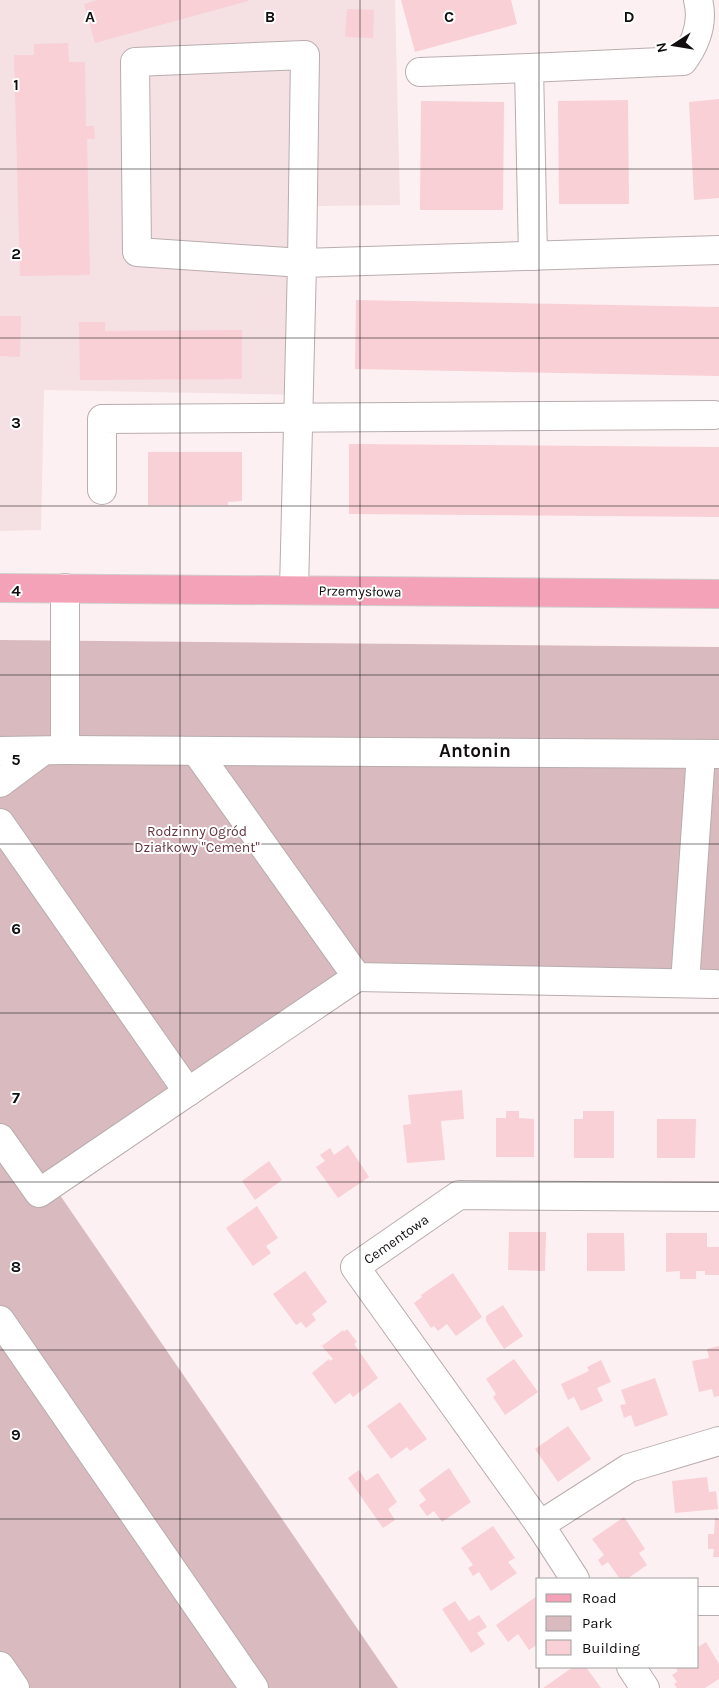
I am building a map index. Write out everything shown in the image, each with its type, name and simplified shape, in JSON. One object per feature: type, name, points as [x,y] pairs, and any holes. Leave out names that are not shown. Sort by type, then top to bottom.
[{"type":"main road","name":"Przemysłowa","points":[[0,588],[719,594]]},
{"type":"street","points":[[420,72],[683,61],[692,48],[698,32],[700,6],[698,0]]},
{"type":"street","points":[[294,590],[302,263],[305,55],[135,62],[137,252],[302,263],[719,250]]},
{"type":"street","points":[[529,68],[533,256]]},
{"type":"street","points":[[102,490],[102,418],[714,415]]},
{"type":"street","points":[[54,750],[65,588]]},
{"type":"street","points":[[0,750],[710,754],[685,983]]},
{"type":"street","points":[[0,783],[54,750]]},
{"type":"street","points":[[196,751],[358,977]]},
{"type":"street","points":[[0,823],[188,1092]]},
{"type":"street","points":[[0,1138],[39,1193],[358,977],[715,984]]},
{"type":"street","name":"Cementowa","points":[[574,1578],[540,1525],[355,1267],[459,1195],[719,1197]]},
{"type":"street","points":[[0,1320],[254,1688]]},
{"type":"street","points":[[540,1525],[629,1468],[719,1441]]},
{"type":"street","points":[[699,1601],[719,1601]]},
{"type":"street","points":[[0,1666],[15,1688]]},
{"type":"street","points":[[633,1668],[645,1688]]},
{"type":"shaded area","points":[[0,0],[395,0],[400,205],[312,206],[312,395],[44,390],[41,530],[0,531]]},
{"type":"green space","name":"Rodzinny Ogród Działkowy \"Cement\"","points":[[0,640],[719,647],[719,974],[361,965],[51,1182],[398,1688],[0,1688]]},
{"type":"building","points":[[97,0],[248,1],[95,43],[84,4]]},
{"type":"building","points":[[401,0],[511,0],[517,24],[415,52]]},
{"type":"building","points":[[347,9],[374,10],[373,38],[345,37]]},
{"type":"building","points":[[68,43],[69,62],[85,62],[86,126],[94,126],[95,139],[87,139],[90,275],[20,276],[14,55],[34,55],[34,44]]},
{"type":"building","points":[[719,99],[719,198],[694,200],[689,102]]},
{"type":"building","points":[[628,100],[629,204],[559,204],[558,101]]},
{"type":"building","points":[[421,101],[504,102],[503,210],[420,210]]},
{"type":"building","points":[[356,300],[719,307],[719,376],[355,369]]},
{"type":"building","points":[[0,316],[21,316],[20,357],[0,356]]},
{"type":"building","points":[[79,322],[105,322],[105,331],[242,330],[242,379],[80,380]]},
{"type":"building","points":[[349,444],[719,447],[719,517],[349,514]]},
{"type":"building","points":[[148,452],[242,452],[242,501],[228,502],[228,505],[148,505]]},
{"type":"building","points":[[462,1090],[464,1119],[441,1121],[445,1160],[407,1163],[403,1125],[411,1124],[408,1095]]},
{"type":"building","points":[[506,1111],[519,1111],[519,1118],[534,1119],[534,1157],[496,1157],[496,1118],[506,1118]]},
{"type":"building","points":[[583,1111],[614,1111],[614,1158],[574,1158],[574,1119],[583,1119]]},
{"type":"building","points":[[657,1119],[696,1119],[695,1158],[657,1158]]},
{"type":"building","points":[[348,1145],[369,1177],[338,1198],[316,1167],[325,1161],[320,1155],[330,1148],[334,1155]]},
{"type":"building","points":[[269,1161],[282,1180],[255,1200],[242,1181]]},
{"type":"building","points":[[257,1206],[278,1238],[266,1246],[271,1253],[253,1266],[226,1228]]},
{"type":"building","points":[[509,1232],[546,1232],[545,1271],[508,1270]]},
{"type":"building","points":[[587,1233],[624,1233],[625,1271],[587,1271]]},
{"type":"building","points":[[666,1233],[707,1233],[707,1247],[719,1247],[719,1275],[705,1275],[705,1271],[696,1271],[696,1279],[680,1279],[680,1271],[666,1272]]},
{"type":"building","points":[[305,1271],[327,1302],[312,1314],[316,1320],[306,1328],[301,1322],[296,1325],[273,1294]]},
{"type":"building","points":[[453,1273],[482,1317],[456,1336],[447,1324],[438,1331],[434,1326],[431,1328],[414,1303],[422,1297],[421,1295]]},
{"type":"building","points":[[503,1305],[523,1336],[504,1349],[486,1321],[486,1316]]},
{"type":"building","points":[[347,1329],[357,1342],[354,1344],[378,1378],[353,1397],[350,1393],[335,1404],[312,1373],[329,1359],[330,1361],[333,1359],[322,1346]]},
{"type":"building","points":[[719,1346],[719,1396],[714,1397],[712,1389],[699,1392],[692,1361],[709,1358],[707,1349]]},
{"type":"building","points":[[514,1359],[538,1392],[505,1415],[493,1397],[496,1394],[486,1379]]},
{"type":"building","points":[[601,1360],[611,1382],[597,1388],[603,1401],[581,1411],[574,1397],[568,1400],[561,1384],[589,1371],[587,1367]]},
{"type":"building","points":[[655,1378],[668,1415],[635,1427],[631,1415],[624,1418],[620,1405],[626,1404],[621,1390]]},
{"type":"building","points":[[400,1402],[427,1439],[410,1451],[407,1447],[391,1459],[367,1426]]},
{"type":"building","points":[[568,1426],[591,1459],[558,1482],[535,1449]]},
{"type":"building","points":[[449,1468],[471,1502],[442,1522],[434,1511],[427,1516],[419,1505],[426,1500],[419,1490]]},
{"type":"building","points":[[359,1470],[366,1481],[378,1473],[397,1502],[388,1509],[395,1520],[383,1528],[348,1478]]},
{"type":"building","points":[[707,1477],[709,1492],[716,1491],[718,1509],[675,1513],[672,1481]]},
{"type":"building","points":[[624,1517],[645,1549],[639,1553],[647,1565],[628,1578],[619,1578],[608,1562],[602,1566],[598,1560],[604,1555],[592,1539]]},
{"type":"building","points":[[715,1518],[719,1519],[719,1557],[713,1557],[714,1549],[708,1549],[708,1534],[714,1534]]},
{"type":"building","points":[[493,1526],[515,1558],[508,1562],[517,1573],[491,1591],[479,1572],[473,1576],[468,1568],[473,1565],[461,1548]]},
{"type":"building","points":[[536,1597],[536,1645],[529,1650],[518,1634],[508,1642],[496,1625]]},
{"type":"building","points":[[455,1601],[469,1621],[479,1615],[487,1627],[477,1633],[485,1644],[471,1653],[442,1609]]},
{"type":"building","points":[[706,1642],[719,1664],[719,1679],[705,1688],[677,1688],[674,1684],[677,1682],[672,1675],[678,1671],[676,1668],[699,1668],[699,1646]]},
{"type":"building","points":[[572,1668],[587,1668],[601,1688],[543,1688]]},
{"type":"district","name":"Antonin","points":[[475,750]]}]
